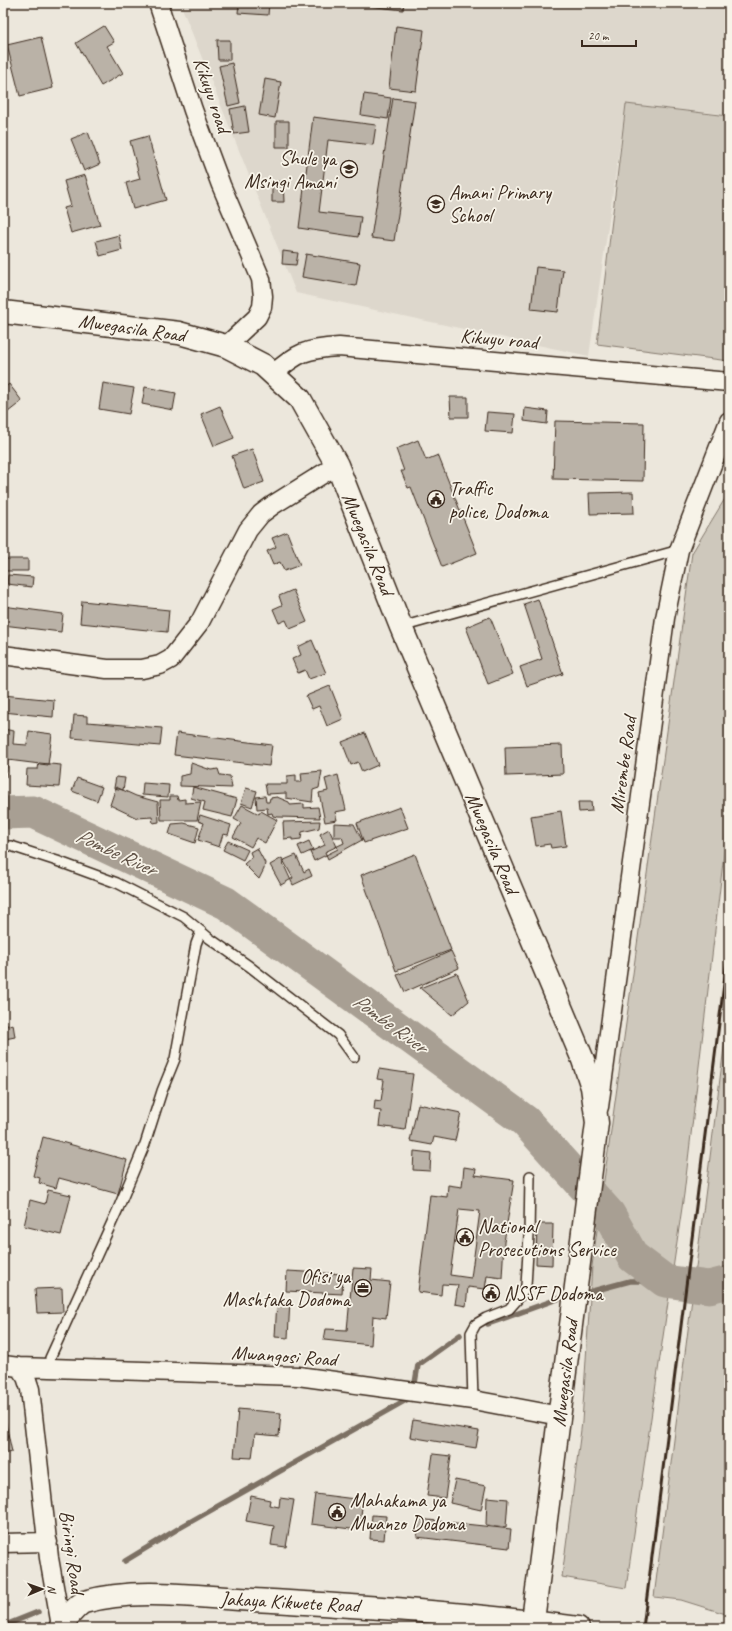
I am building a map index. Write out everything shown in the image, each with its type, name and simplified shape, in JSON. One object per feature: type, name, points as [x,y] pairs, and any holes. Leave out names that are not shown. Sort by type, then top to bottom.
[{"type":"street","name":"Kikuyu road","points":[[158,3],[203,138],[221,186],[261,279],[263,296],[262,307],[257,317],[226,346]]},
{"type":"street","name":"Mwegasila Road","points":[[3,312],[179,333],[226,346],[263,365],[300,399],[337,465],[401,627],[583,1060],[592,1088],[597,1123],[532,1625]]},
{"type":"street","name":"Kikuyu road","points":[[273,374],[290,359],[300,353],[315,348],[339,347],[729,382]]},
{"type":"street","name":"Mirembe Road","points":[[597,1123],[665,618],[679,550],[729,422]]},
{"type":"street","points":[[3,655],[107,670],[142,669],[160,665],[171,659],[200,622],[248,530],[261,514],[337,465]]},
{"type":"street","name":"Mwangosi Road","points":[[11,1366],[298,1376],[473,1400],[560,1416]]},
{"type":"street","name":"Biringi Road","points":[[11,1366],[26,1377],[30,1389],[48,1542],[61,1627]]},
{"type":"street","points":[[3,1543],[48,1542]]},
{"type":"street","name":"Jakaya Kikwete Road","points":[[61,1627],[82,1602],[122,1594],[176,1595],[372,1606],[532,1625],[578,1628]]},
{"type":"lane","points":[[401,627],[679,550]]},
{"type":"lane","points":[[3,846],[11,846],[117,883],[184,916],[201,931],[338,1035],[354,1057]]},
{"type":"lane","points":[[50,1358],[118,1209],[145,1144],[162,1091],[175,1059],[196,944],[201,931]]},
{"type":"lane","points":[[473,1400],[471,1333],[476,1324],[509,1309],[526,1286],[530,1176]]},
{"type":"shaded area","name":"Amani Primary School","points":[[180,3],[729,3],[729,115],[626,104],[589,356],[296,293]]},
{"type":"shaded area","points":[[626,104],[729,116],[729,361],[597,344]]},
{"type":"shaded area","points":[[729,492],[729,811],[684,1194],[626,1588],[562,1577],[582,1422],[592,1266],[692,553]]},
{"type":"shaded area","points":[[729,1008],[729,1615],[681,1600],[654,1597]]},
{"type":"building","points":[[239,3],[269,3],[268,15],[238,13]]},
{"type":"building","points":[[341,3],[404,3],[403,10]]},
{"type":"building","points":[[104,26],[114,42],[107,46],[123,73],[101,86],[76,43]]},
{"type":"building","points":[[396,26],[424,30],[416,91],[389,88]]},
{"type":"building","points":[[41,37],[53,88],[20,96],[7,45]]},
{"type":"building","points":[[217,40],[230,40],[230,60],[218,60]]},
{"type":"building","points":[[232,63],[240,103],[228,106],[219,66]]},
{"type":"building","points":[[265,79],[281,82],[275,118],[259,115]]},
{"type":"building","points":[[364,94],[391,98],[388,119],[361,115]]},
{"type":"building","points":[[393,98],[415,101],[394,241],[371,238]]},
{"type":"building","points":[[245,106],[249,132],[234,134],[230,109]]},
{"type":"building","points":[[313,117],[376,125],[373,145],[328,140],[319,212],[361,217],[358,237],[299,228]]},
{"type":"building","points":[[276,121],[289,121],[289,147],[276,147]]},
{"type":"building","points":[[88,132],[100,164],[84,171],[71,139]]},
{"type":"building","points":[[148,136],[166,200],[133,209],[126,183],[140,179],[130,141]]},
{"type":"building","points":[[85,175],[100,225],[71,233],[64,208],[71,206],[64,181]]},
{"type":"building","points":[[283,181],[284,202],[272,202],[272,182]]},
{"type":"building","points":[[119,235],[122,250],[100,256],[96,241]]},
{"type":"building","points":[[283,251],[298,253],[296,265],[282,264]]},
{"type":"building","points":[[306,254],[360,263],[356,286],[302,277]]},
{"type":"building","points":[[536,267],[563,270],[558,312],[531,309]]},
{"type":"building","points":[[103,383],[134,388],[129,414],[99,409]]},
{"type":"building","points":[[9,384],[22,401],[3,416],[3,389]]},
{"type":"building","points":[[145,387],[176,393],[173,410],[142,404]]},
{"type":"building","points":[[450,397],[468,397],[468,417],[451,417]]},
{"type":"building","points":[[220,406],[234,438],[214,446],[201,414]]},
{"type":"building","points":[[525,408],[548,411],[547,424],[524,421]]},
{"type":"building","points":[[487,412],[515,414],[513,433],[485,431]]},
{"type":"building","points":[[555,421],[644,423],[643,481],[553,479]]},
{"type":"building","points":[[418,440],[426,460],[438,455],[477,553],[442,567],[411,487],[408,488],[401,471],[404,471],[396,449]]},
{"type":"building","points":[[252,449],[264,482],[244,489],[232,456]]},
{"type":"building","points":[[633,492],[634,513],[590,514],[589,493]]},
{"type":"building","points":[[287,532],[300,565],[284,571],[280,562],[273,565],[267,551],[276,547],[272,538]]},
{"type":"building","points":[[3,559],[28,559],[28,571],[3,571]]},
{"type":"building","points":[[8,575],[33,577],[32,587],[7,584]]},
{"type":"building","points":[[293,590],[307,622],[290,629],[286,620],[279,623],[273,609],[282,605],[279,596]]},
{"type":"building","points":[[538,599],[563,674],[527,686],[520,667],[542,659],[524,604]]},
{"type":"building","points":[[82,601],[169,610],[167,632],[80,623]]},
{"type":"building","points":[[3,606],[63,614],[61,632],[3,625]]},
{"type":"building","points":[[490,617],[513,674],[488,684],[466,627]]},
{"type":"building","points":[[312,640],[326,673],[309,679],[305,670],[298,673],[292,659],[301,655],[298,647]]},
{"type":"building","points":[[330,686],[343,719],[327,726],[319,706],[312,709],[306,696]]},
{"type":"building","points":[[3,695],[54,700],[53,717],[3,712]]},
{"type":"building","points":[[74,715],[87,716],[87,722],[162,728],[160,746],[72,738]]},
{"type":"building","points":[[3,729],[14,731],[13,744],[27,745],[29,731],[52,734],[48,765],[8,760],[6,777],[3,776]]},
{"type":"building","points":[[177,733],[272,745],[269,766],[174,755]]},
{"type":"building","points":[[365,733],[378,765],[362,772],[358,762],[351,765],[342,742]]},
{"type":"building","points":[[562,745],[563,774],[506,776],[505,747]]},
{"type":"building","points":[[39,763],[61,765],[59,787],[26,785],[27,769],[38,769]]},
{"type":"building","points":[[191,763],[211,770],[218,769],[220,775],[230,776],[232,788],[180,786],[180,776],[190,774]]},
{"type":"building","points":[[322,771],[319,788],[313,790],[312,802],[286,798],[286,793],[267,794],[265,784],[287,784],[287,776],[296,775],[296,782],[302,782],[301,773]]},
{"type":"building","points":[[338,775],[346,810],[335,812],[337,820],[325,822],[319,793],[328,791],[325,779]]},
{"type":"building","points":[[116,777],[125,778],[123,790],[114,788]]},
{"type":"building","points":[[77,778],[102,787],[97,801],[72,791]]},
{"type":"building","points":[[143,783],[169,785],[168,797],[142,795]]},
{"type":"building","points":[[116,787],[136,796],[158,802],[159,822],[153,823],[152,817],[137,818],[110,805]]},
{"type":"building","points":[[193,787],[237,799],[232,817],[203,810],[205,802],[191,798]]},
{"type":"building","points":[[246,788],[257,791],[252,807],[241,803]]},
{"type":"building","points":[[170,796],[177,796],[178,800],[185,799],[185,803],[201,802],[197,820],[161,820],[160,800],[170,800]]},
{"type":"building","points":[[265,796],[266,802],[269,802],[270,798],[277,797],[289,802],[290,805],[304,804],[304,808],[318,807],[320,818],[278,817],[273,816],[272,813],[268,814],[267,808],[257,809],[256,797]]},
{"type":"building","points":[[578,802],[591,802],[592,811],[579,812]]},
{"type":"building","points":[[242,805],[259,814],[261,811],[277,820],[265,843],[256,838],[251,847],[233,837],[241,823],[234,819]]},
{"type":"building","points":[[400,807],[408,828],[364,843],[357,823]]},
{"type":"building","points":[[561,811],[566,846],[551,848],[550,844],[536,846],[531,816]]},
{"type":"building","points":[[200,815],[231,825],[228,835],[223,834],[219,847],[198,840],[204,823],[198,821]]},
{"type":"building","points":[[320,821],[319,828],[302,832],[301,839],[284,839],[283,822]]},
{"type":"building","points":[[184,823],[199,827],[195,843],[169,834],[172,824]]},
{"type":"building","points":[[334,823],[354,824],[362,840],[328,859],[325,852],[344,843],[342,837],[334,837]]},
{"type":"building","points":[[329,829],[338,849],[314,861],[310,852],[325,845],[320,834]]},
{"type":"building","points":[[228,841],[248,850],[243,860],[223,850]]},
{"type":"building","points":[[309,841],[313,850],[302,855],[298,846]]},
{"type":"building","points":[[257,848],[265,863],[259,879],[244,864],[252,857],[250,852]]},
{"type":"building","points":[[415,854],[451,950],[396,971],[361,875]]},
{"type":"building","points":[[296,855],[304,872],[309,869],[312,876],[293,885],[282,861]]},
{"type":"building","points":[[282,858],[293,878],[281,885],[270,865]]},
{"type":"building","points":[[451,951],[459,968],[405,992],[397,975]]},
{"type":"building","points":[[457,973],[469,1001],[452,1015],[420,988]]},
{"type":"building","points":[[13,1024],[15,1037],[5,1039],[3,1026]]},
{"type":"building","points":[[379,1069],[413,1074],[405,1130],[379,1126],[381,1111],[374,1110],[375,1100],[381,1101],[384,1080],[377,1079]]},
{"type":"building","points":[[418,1104],[461,1113],[455,1141],[434,1137],[432,1145],[410,1141]]},
{"type":"building","points":[[43,1137],[127,1160],[118,1194],[59,1178],[56,1188],[39,1183],[40,1178],[33,1176]]},
{"type":"building","points":[[414,1151],[431,1153],[430,1171],[413,1170]]},
{"type":"building","points":[[464,1167],[476,1169],[475,1175],[514,1180],[504,1242],[502,1278],[487,1276],[485,1289],[468,1287],[466,1306],[455,1304],[458,1285],[442,1284],[441,1295],[418,1292],[430,1195],[447,1197],[448,1185],[462,1187]],"holes":[[[459,1209],[480,1211],[471,1278],[450,1275]]]},
{"type":"building","points":[[48,1190],[71,1195],[61,1235],[24,1226],[30,1200],[45,1204]]},
{"type":"building","points":[[537,1224],[553,1224],[552,1265],[536,1264]]},
{"type":"building","points":[[353,1268],[372,1269],[371,1280],[390,1282],[386,1318],[373,1316],[371,1345],[324,1340],[326,1329],[347,1330]]},
{"type":"building","points":[[287,1271],[343,1274],[342,1294],[286,1291]]},
{"type":"building","points":[[62,1288],[63,1312],[37,1313],[35,1289]]},
{"type":"building","points":[[277,1300],[290,1300],[288,1338],[275,1337]]},
{"type":"building","points":[[238,1409],[281,1413],[279,1436],[255,1434],[252,1458],[234,1457]]},
{"type":"building","points":[[3,1410],[12,1452],[3,1454]]},
{"type":"building","points":[[413,1420],[479,1431],[476,1448],[410,1437]]},
{"type":"building","points":[[433,1454],[451,1456],[445,1498],[427,1496]]},
{"type":"building","points":[[455,1480],[486,1486],[481,1510],[450,1503]]},
{"type":"building","name":"Mahakama ya Mwanzo Dodoma","points":[[315,1494],[363,1500],[359,1530],[311,1524]]},
{"type":"building","name":"Mahakama ya Mwanzo Dodoma","points":[[251,1496],[270,1500],[269,1505],[279,1507],[280,1498],[294,1500],[286,1547],[271,1545],[274,1526],[246,1521]]},
{"type":"building","points":[[487,1497],[508,1499],[506,1527],[486,1525]]},
{"type":"building","points":[[372,1515],[386,1516],[384,1540],[370,1539]]},
{"type":"building","points":[[419,1519],[511,1529],[509,1548],[417,1537]]},
{"type":"waterway","name":"Pombe River","points":[[3,813],[33,812],[226,903],[525,1121],[609,1214],[633,1257],[665,1281],[709,1287],[729,1282]]},
{"type":"waterway","points":[[589,1292],[630,1281],[665,1281]]},
{"type":"waterway","points":[[488,1324],[563,1297]]},
{"type":"waterway","points":[[415,1383],[418,1365],[460,1335]]},
{"type":"waterway","points":[[125,1561],[181,1527],[413,1396]]},
{"type":"waterway","points":[[3,1626],[38,1612]]},
{"type":"railway","points":[[643,1628],[729,944]]},
{"type":"place","name":"Shule ya Msingi Amani","points":[[349,169]]},
{"type":"place","name":"Amani Primary School","points":[[436,204]]},
{"type":"place","name":"Traffic police, Dodoma","points":[[436,499]]},
{"type":"place","name":"National Prosecutions Service","points":[[465,1237]]},
{"type":"place","name":"Ofisi ya Mashtaka Dodoma","points":[[363,1288]]},
{"type":"place","name":"NSSF Dodoma","points":[[491,1293]]},
{"type":"place","name":"Mahakama ya Mwanzo Dodoma","points":[[337,1512]]}]
